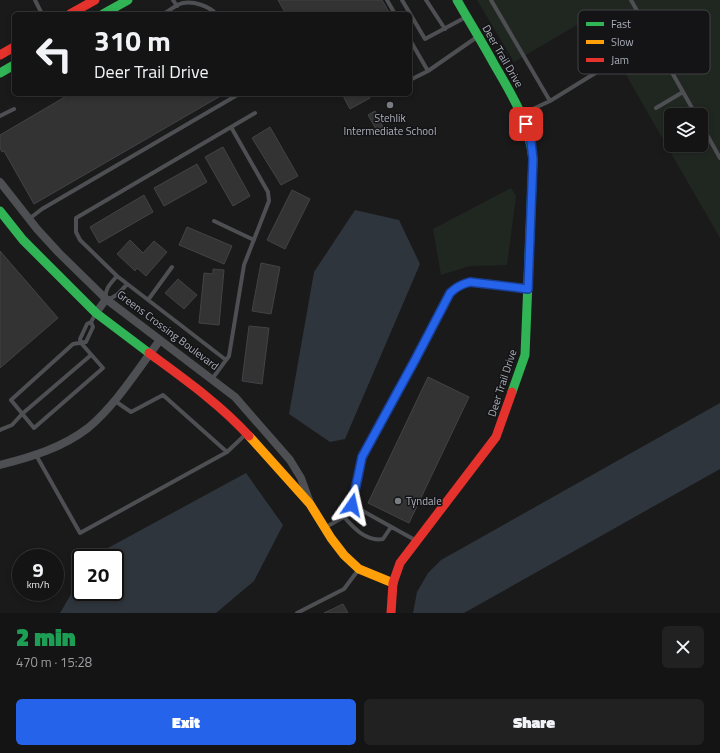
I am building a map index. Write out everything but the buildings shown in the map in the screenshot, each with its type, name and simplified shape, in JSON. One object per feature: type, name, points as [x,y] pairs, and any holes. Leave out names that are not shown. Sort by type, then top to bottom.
[{"type":"street","points":[[74,12],[95,0]]},
{"type":"street","points":[[107,12],[128,0]]},
{"type":"street","name":"Deer Trail Drive","points":[[391,613],[393,583],[400,563],[496,437],[525,355],[533,159],[531,142],[522,114],[457,0]]},
{"type":"street","points":[[0,55],[12,48]]},
{"type":"street","points":[[0,73],[12,65]]},
{"type":"street","name":"Greens Crossing Boulevard","points":[[0,182],[29,219],[59,253],[106,298],[235,398],[290,460],[301,478],[310,504]]},
{"type":"street","name":"Greens Crossing Boulevard","points":[[0,211],[23,240],[96,312],[220,408],[246,433],[310,504],[344,555],[359,569],[393,583]]},
{"type":"street","points":[[96,312],[106,298]]},
{"type":"street","points":[[0,465],[46,452],[68,441],[87,428],[108,410],[160,340]]},
{"type":"lane","points":[[35,0],[35,3],[41,12]]},
{"type":"lane","points":[[174,0],[177,6]]},
{"type":"lane","points":[[387,0],[394,12]]},
{"type":"lane","points":[[402,0],[409,12]]},
{"type":"lane","points":[[426,0],[445,29]]},
{"type":"lane","points":[[491,0],[550,101]]},
{"type":"lane","points":[[630,0],[636,10]]},
{"type":"lane","points":[[166,12],[183,3],[196,3],[207,7],[213,12]]},
{"type":"lane","points":[[412,16],[426,39],[466,17]]},
{"type":"lane","points":[[412,79],[428,71],[478,36]]},
{"type":"lane","points":[[412,43],[428,71]]},
{"type":"lane","points":[[522,114],[550,101],[594,74]]},
{"type":"lane","points":[[673,74],[692,108]]},
{"type":"lane","points":[[656,108],[683,92]]},
{"type":"lane","points":[[29,219],[235,96]]},
{"type":"lane","points":[[0,116],[14,109]]},
{"type":"lane","points":[[226,360],[117,276],[80,240],[76,232],[76,218],[255,113]]},
{"type":"lane","points":[[212,379],[229,356],[244,265],[269,201],[268,192],[231,127]]},
{"type":"lane","points":[[708,137],[720,158]]},
{"type":"lane","points":[[214,221],[254,240]]},
{"type":"lane","points":[[148,300],[172,267]]},
{"type":"lane","points":[[117,276],[107,289],[105,293],[106,298],[116,296],[127,284]]},
{"type":"lane","points":[[325,527],[344,517],[352,505],[362,457],[450,293],[455,288],[470,282],[528,289]]},
{"type":"lane","points":[[91,322],[93,327],[86,342],[81,343],[73,344],[11,400],[34,428],[103,368],[81,343],[80,339],[87,324],[91,322],[96,312]]},
{"type":"lane","points":[[0,430],[12,425],[22,414],[91,355]]},
{"type":"lane","points":[[114,401],[131,412],[163,395],[227,452]]},
{"type":"lane","points":[[36,455],[80,533],[227,452],[246,433]]},
{"type":"lane","points":[[352,505],[417,541]]},
{"type":"lane","points":[[344,517],[357,532],[376,540],[383,539],[391,527]]},
{"type":"lane","points":[[297,613],[344,589],[359,569]]},
{"type":"shaded area","points":[[477,0],[720,0],[720,238],[670,152],[708,152],[708,108],[664,108],[664,141],[625,74],[710,74],[710,10],[578,10],[578,24],[514,62]]},
{"type":"shaded area","points":[[511,188],[516,196],[507,265],[470,266],[441,275],[433,229]]},
{"type":"shaded area","points":[[355,210],[399,220],[420,264],[345,439],[330,442],[289,414],[314,272]]},
{"type":"shaded area","points":[[720,403],[720,469],[464,613],[413,613],[417,592],[428,573],[441,560]]},
{"type":"shaded area","points":[[246,473],[283,525],[254,581],[216,613],[60,613],[72,592],[72,601],[124,601],[124,549],[106,549]]},
{"type":"traffic: fast","points":[[107,12],[128,0]]},
{"type":"traffic: fast","points":[[457,0],[519,109],[531,145],[533,159],[525,355],[512,392]]},
{"type":"traffic: fast","points":[[0,73],[12,66]]},
{"type":"traffic: fast","points":[[0,211],[23,240],[96,313],[149,353]]},
{"type":"traffic: slow","points":[[249,436],[310,504],[331,538],[344,555],[359,569],[393,583]]},
{"type":"traffic: jam","points":[[74,12],[95,0]]},
{"type":"traffic: jam","points":[[0,55],[12,48]]},
{"type":"traffic: jam","points":[[149,353],[214,402],[249,436]]},
{"type":"traffic: jam","points":[[391,613],[393,583],[400,563],[496,437],[512,392]]},
{"type":"place","name":"Stehlik Intermediate School","points":[[390,105]]},
{"type":"place","name":"Tyndale","points":[[398,501]]},
{"type":"route","points":[[352,505],[362,457],[450,293],[455,288],[470,282],[528,289],[533,159],[531,142],[526,124]]}]
